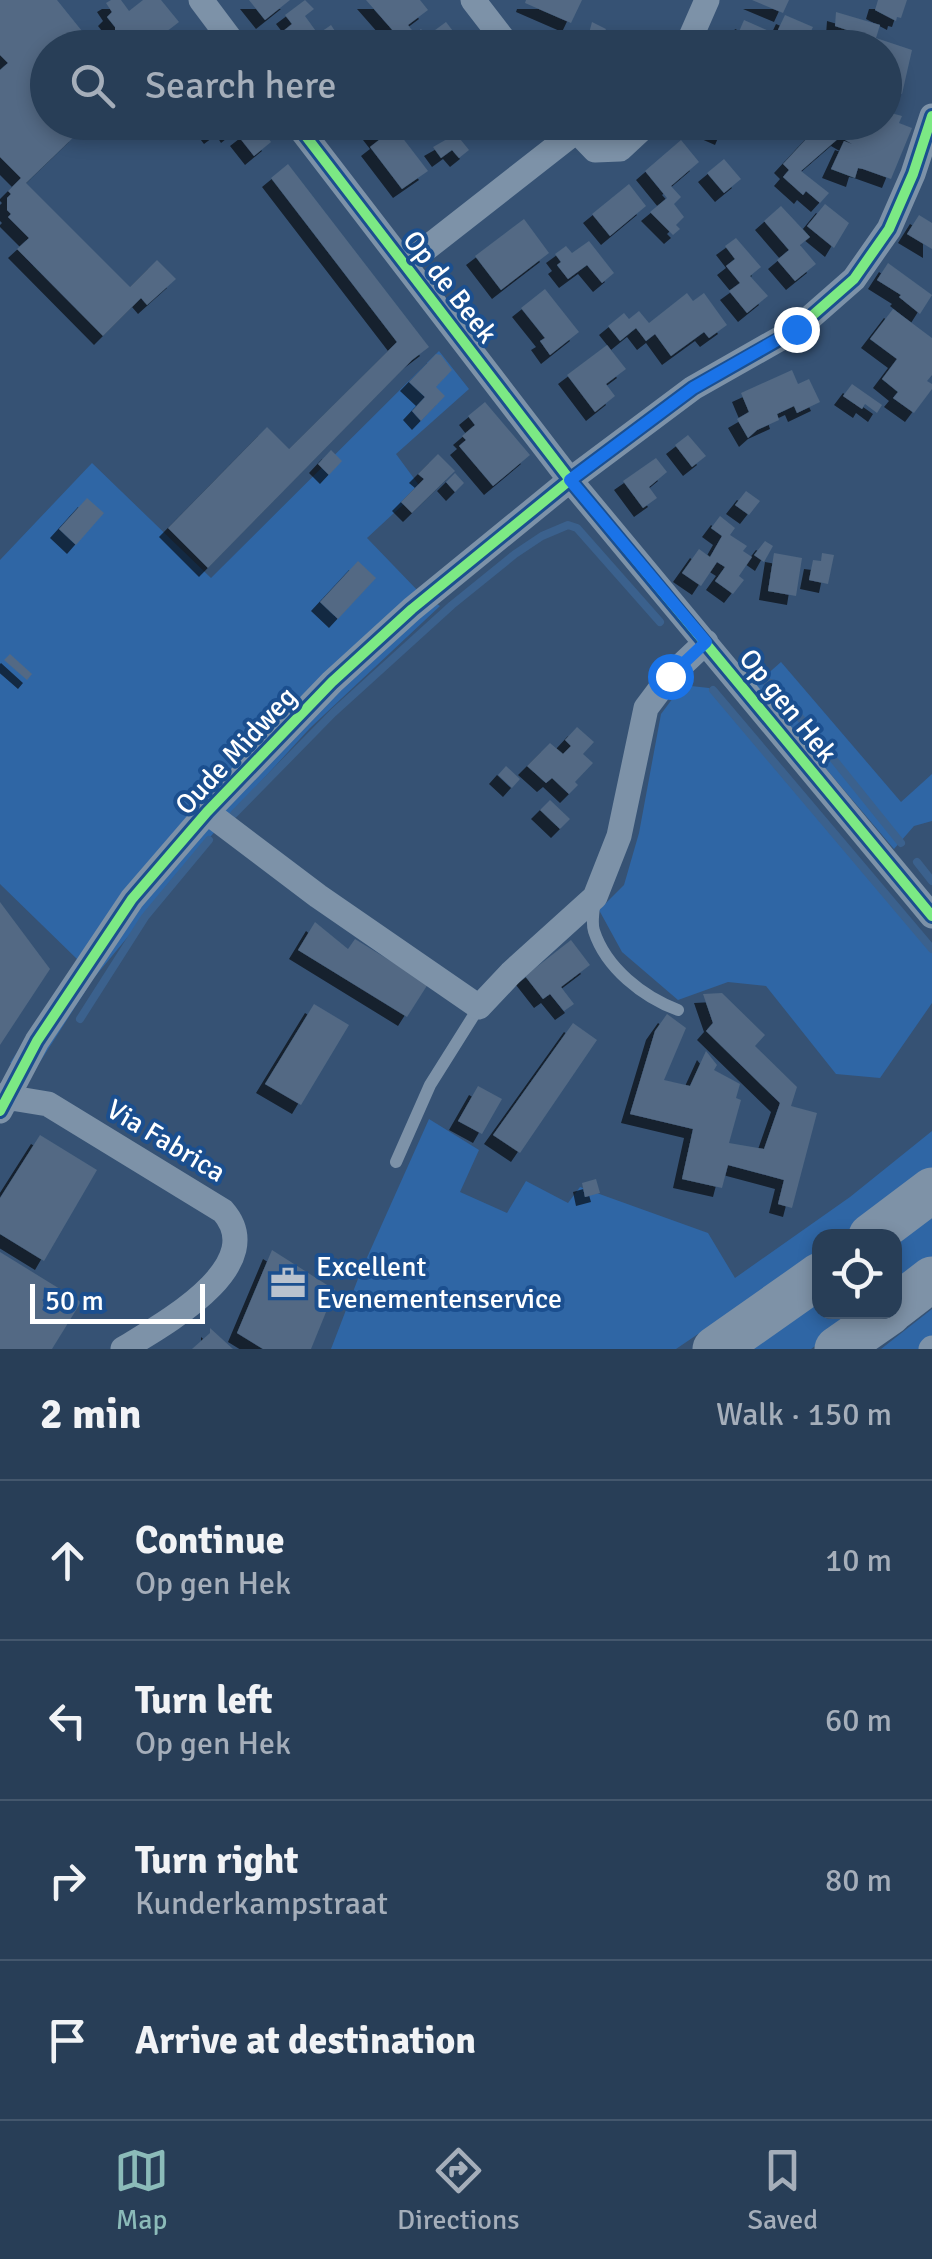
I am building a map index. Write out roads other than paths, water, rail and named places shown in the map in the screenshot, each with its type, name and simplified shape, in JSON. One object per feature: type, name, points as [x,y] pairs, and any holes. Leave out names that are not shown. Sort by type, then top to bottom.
[{"type":"highway","points":[[880,1229],[932,1190]]},
{"type":"highway","points":[[902,1302],[932,1279]]},
{"type":"highway","points":[[715,1349],[812,1281]]},
{"type":"highway","points":[[837,1349],[879,1319]]},
{"type":"street","points":[[201,0],[224,30]]},
{"type":"street","points":[[473,0],[496,30]]},
{"type":"street","points":[[694,30],[707,0]]},
{"type":"street","name":"Oude Midweg","points":[[3,1102],[132,899],[207,812],[332,682],[412,609],[570,480],[693,388],[796,329],[840,293],[874,254],[889,229],[932,116]]},
{"type":"street","name":"Op de Beek","points":[[309,140],[570,480]]},
{"type":"street","points":[[405,265],[555,140]]},
{"type":"street","points":[[585,140],[595,150],[620,149],[630,140]]},
{"type":"street","name":"Op gen Hek","points":[[570,480],[932,916]]},
{"type":"street","name":"Op gen Hek","points":[[479,1007],[510,973],[595,897],[619,836],[646,708],[670,676],[706,642]]},
{"type":"street","points":[[207,812],[318,896],[479,1007]]},
{"type":"street","name":"Via Fabrica","points":[[3,1102],[48,1104],[214,1205],[230,1219],[235,1251],[211,1286],[123,1349]]},
{"type":"lane","name":"Op gen Hek","points":[[595,897],[593,929],[618,972],[657,1002],[678,1010]]},
{"type":"lane","name":"Op gen Hek","points":[[396,1162],[430,1086],[479,1007]]},
{"type":"waterway","points":[[234,814],[333,713],[452,605],[542,536],[568,525],[577,528],[660,622]]},
{"type":"waterway","points":[[765,681],[773,684],[901,843]]},
{"type":"waterway","points":[[713,690],[932,949]]},
{"type":"waterway","points":[[80,1019],[145,917],[209,840]]},
{"type":"waterway","points":[[917,862],[932,881]]},
{"type":"place","name":"Excellent Evenementenservice","points":[[288,1283]]}]
